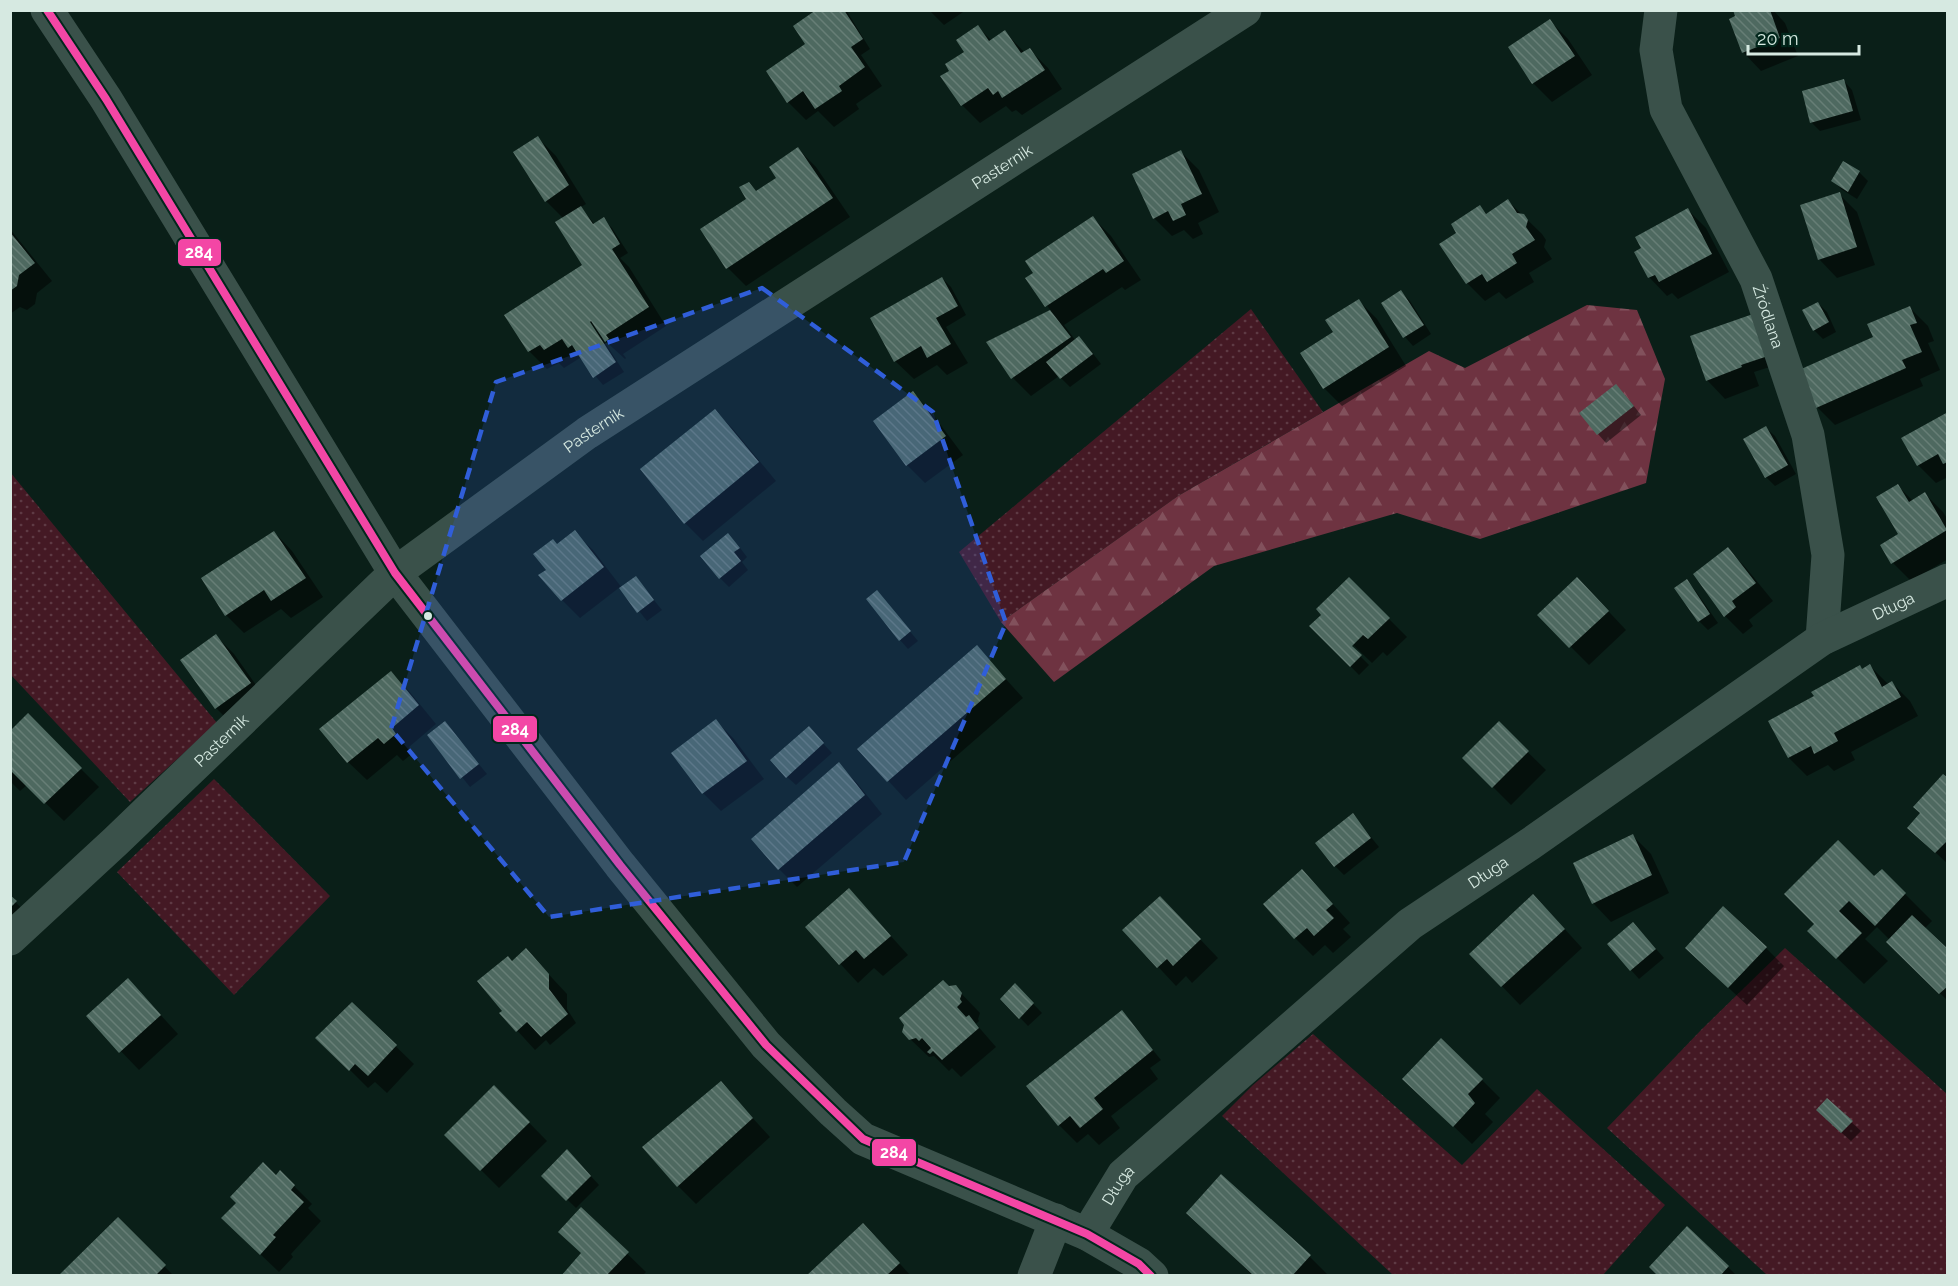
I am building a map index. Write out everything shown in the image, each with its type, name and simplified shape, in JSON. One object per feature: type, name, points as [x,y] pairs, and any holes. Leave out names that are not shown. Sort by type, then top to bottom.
[{"type":"street","points":[[47,10],[106,99],[395,573],[674,934],[766,1045],[863,1139],[1087,1234],[1139,1264],[1152,1275]]},
{"type":"street","name":"Pasternik","points":[[10,939],[108,849],[395,573],[587,433],[1245,10]]},
{"type":"street","name":"Źródlana","points":[[1661,10],[1656,50],[1666,109],[1756,279],[1808,435],[1828,555],[1822,639]]},
{"type":"street","name":"Długa","points":[[1087,1234],[1123,1175],[1410,924],[1530,844],[1822,639],[1947,580]]},
{"type":"street","points":[[1034,1275],[1056,1220]]},
{"type":"highlighted area","points":[[762,288],[933,412],[1006,623],[904,862],[549,917],[391,729],[496,382]]},
{"type":"shaded area","points":[[1251,309],[1323,412],[1178,496],[1001,622],[959,552]]},
{"type":"shaded area","points":[[10,472],[217,723],[130,802],[11,675]]},
{"type":"shaded area","points":[[214,779],[330,896],[234,995],[117,872]]},
{"type":"shaded area","points":[[1785,948],[1947,1094],[1947,1275],[1767,1275],[1607,1128],[1702,1029]]},
{"type":"shaded area","points":[[1313,1034],[1462,1165],[1537,1089],[1665,1205],[1603,1275],[1393,1275],[1222,1116],[1253,1085]]},
{"type":"green space","points":[[1587,305],[1637,310],[1665,379],[1646,483],[1480,539],[1397,513],[1214,566],[1054,682],[1001,622],[1178,496],[1429,351],[1465,368]]},
{"type":"building","points":[[816,10],[844,10],[863,39],[851,47],[865,67],[839,86],[842,91],[815,109],[803,91],[787,103],[766,71],[805,44],[793,26]]},
{"type":"building","points":[[1733,10],[1770,10],[1780,38],[1742,53],[1729,19],[1735,16]]},
{"type":"building","points":[[1550,19],[1575,56],[1532,84],[1508,47]]},
{"type":"building","points":[[978,25],[989,41],[1005,30],[1021,53],[1030,48],[1045,70],[1002,98],[998,91],[993,95],[988,88],[961,106],[940,76],[949,71],[945,64],[964,52],[956,40]]},
{"type":"building","points":[[1844,79],[1853,111],[1810,123],[1802,91]]},
{"type":"building","points":[[538,136],[569,185],[545,202],[513,152]]},
{"type":"building","points":[[798,147],[833,198],[726,269],[700,229],[746,199],[739,187],[749,182],[756,191],[776,178],[769,167]]},
{"type":"building","points":[[1181,150],[1202,194],[1181,204],[1186,215],[1173,221],[1168,211],[1153,219],[1132,174]]},
{"type":"building","points":[[1843,161],[1860,171],[1848,192],[1831,181]]},
{"type":"building","points":[[1840,192],[1857,247],[1818,260],[1800,205]]},
{"type":"building","points":[[1508,199],[1517,213],[1524,214],[1528,220],[1526,227],[1535,240],[1512,254],[1517,263],[1487,282],[1482,274],[1466,284],[1439,244],[1456,233],[1451,224],[1480,205],[1486,214]]},
{"type":"building","points":[[581,206],[593,224],[604,217],[620,244],[612,249],[649,307],[606,335],[609,339],[605,342],[590,322],[616,362],[593,378],[572,345],[568,348],[562,339],[544,350],[540,345],[528,352],[504,315],[582,265],[555,222]]},
{"type":"building","points":[[1688,208],[1712,254],[1659,282],[1655,275],[1648,278],[1634,252],[1641,248],[1635,237]]},
{"type":"building","points":[[1093,216],[1124,261],[1106,273],[1103,269],[1045,307],[1025,278],[1033,273],[1025,261]]},
{"type":"building","points":[[10,232],[35,263],[19,275],[17,286],[10,291]]},
{"type":"building","points":[[942,277],[958,306],[936,318],[951,344],[927,358],[921,346],[894,362],[870,318]]},
{"type":"building","points":[[1401,290],[1424,325],[1403,338],[1381,303]]},
{"type":"building","points":[[1359,299],[1389,347],[1323,389],[1300,353],[1333,332],[1325,320]]},
{"type":"building","points":[[1818,302],[1829,322],[1813,331],[1802,310]]},
{"type":"building","points":[[1910,306],[1917,323],[1910,325],[1922,352],[1902,360],[1906,368],[1816,408],[1799,370],[1873,337],[1867,324]]},
{"type":"building","points":[[1050,310],[1071,337],[1011,379],[986,342]]},
{"type":"building","points":[[1753,314],[1768,356],[1706,381],[1690,336]]},
{"type":"building","points":[[1079,336],[1093,354],[1060,379],[1046,362]]},
{"type":"building","points":[[1616,384],[1634,406],[1597,435],[1579,413]]},
{"type":"building","points":[[913,391],[946,436],[906,466],[873,421]]},
{"type":"building","points":[[715,409],[759,462],[684,524],[640,469]]},
{"type":"building","points":[[1948,412],[1948,462],[1943,464],[1938,454],[1917,466],[1901,438]]},
{"type":"building","points":[[1766,426],[1788,465],[1765,478],[1743,439]]},
{"type":"building","points":[[1898,484],[1909,502],[1925,492],[1947,530],[1891,564],[1880,545],[1898,534],[1876,497]]},
{"type":"building","points":[[575,530],[604,567],[561,601],[538,575],[546,570],[533,554],[553,539],[557,544]]},
{"type":"building","points":[[274,531],[306,578],[271,601],[264,590],[225,616],[201,578]]},
{"type":"building","points":[[728,533],[740,548],[734,552],[741,561],[719,579],[700,556]]},
{"type":"building","points":[[1728,547],[1756,583],[1732,601],[1736,607],[1724,617],[1693,574]]},
{"type":"building","points":[[636,576],[654,600],[637,613],[619,588]]},
{"type":"building","points":[[1349,577],[1390,618],[1368,639],[1363,635],[1352,646],[1362,655],[1350,667],[1309,626],[1321,615],[1316,609]]},
{"type":"building","points":[[1577,577],[1609,611],[1569,648],[1537,615]]},
{"type":"building","points":[[1687,579],[1710,614],[1698,622],[1674,588]]},
{"type":"building","points":[[877,590],[911,631],[899,641],[866,599]]},
{"type":"building","points":[[216,634],[251,683],[215,709],[180,660]]},
{"type":"building","points":[[977,645],[1006,679],[887,782],[857,749]]},
{"type":"building","points":[[1870,664],[1882,687],[1892,681],[1901,697],[1834,733],[1838,741],[1814,754],[1811,746],[1788,758],[1768,721],[1814,696],[1811,692],[1860,665],[1862,669]]},
{"type":"building","points":[[391,671],[419,705],[392,728],[396,734],[384,744],[378,738],[347,763],[319,729]]},
{"type":"building","points":[[28,713],[82,768],[44,804],[10,770],[10,731]]},
{"type":"building","points":[[716,719],[747,761],[702,794],[671,753]]},
{"type":"building","points":[[445,721],[479,764],[460,779],[427,735]]},
{"type":"building","points":[[1499,721],[1529,751],[1492,788],[1462,758]]},
{"type":"building","points":[[809,726],[824,743],[786,778],[770,760]]},
{"type":"building","points":[[839,762],[865,795],[778,870],[751,839]]},
{"type":"building","points":[[1943,774],[1948,778],[1948,840],[1935,853],[1907,828],[1920,813],[1913,807]]},
{"type":"building","points":[[1353,813],[1371,838],[1334,867],[1315,843]]},
{"type":"building","points":[[1633,834],[1652,875],[1592,904],[1573,863]]},
{"type":"building","points":[[1838,840],[1874,876],[1882,869],[1906,893],[1875,926],[1849,901],[1839,911],[1862,933],[1836,959],[1807,931],[1814,924],[1784,894]]},
{"type":"building","points":[[1302,869],[1333,904],[1326,910],[1334,918],[1314,936],[1307,928],[1294,939],[1263,904]]},
{"type":"building","points":[[849,888],[891,936],[864,959],[856,950],[839,965],[805,927]]},
{"type":"building","points":[[1533,894],[1565,929],[1501,987],[1469,954]]},
{"type":"building","points":[[10,895],[17,901],[10,908]]},
{"type":"building","points":[[1160,896],[1201,939],[1173,966],[1167,959],[1157,968],[1122,930]]},
{"type":"building","points":[[1723,906],[1767,947],[1728,988],[1685,948]]},
{"type":"building","points":[[1912,915],[1948,949],[1948,986],[1939,994],[1886,942]]},
{"type":"building","points":[[1633,922],[1656,949],[1630,971],[1607,944]]},
{"type":"building","points":[[526,948],[549,974],[549,989],[568,1014],[541,1037],[527,1022],[516,1032],[499,1013],[502,1011],[477,981],[508,956],[512,961]]},
{"type":"building","points":[[128,978],[161,1015],[119,1053],[86,1016]]},
{"type":"building","points":[[943,980],[949,986],[956,985],[962,993],[960,999],[962,1002],[957,1007],[966,1017],[969,1015],[979,1028],[942,1060],[933,1051],[930,1054],[927,1052],[931,1048],[922,1038],[919,1041],[916,1038],[909,1040],[902,1032],[904,1025],[899,1018]]},
{"type":"building","points":[[1015,983],[1034,1003],[1019,1019],[1000,999]]},
{"type":"building","points":[[352,1002],[397,1045],[368,1076],[355,1064],[349,1071],[315,1038]]},
{"type":"building","points":[[1122,1010],[1153,1050],[1094,1098],[1103,1109],[1080,1128],[1070,1116],[1058,1126],[1026,1086]]},
{"type":"building","points":[[1441,1038],[1483,1079],[1468,1094],[1475,1103],[1453,1127],[1402,1079]]},
{"type":"building","points":[[721,1081],[753,1118],[677,1187],[642,1147]]},
{"type":"building","points":[[494,1085],[530,1122],[480,1171],[444,1135]]},
{"type":"building","points":[[1827,1098],[1853,1121],[1841,1133],[1816,1110]]},
{"type":"building","points":[[567,1149],[591,1176],[566,1201],[541,1176]]},
{"type":"building","points":[[263,1162],[276,1175],[280,1170],[295,1185],[291,1190],[304,1202],[273,1235],[276,1237],[260,1255],[221,1218],[236,1203],[230,1197]]},
{"type":"building","points":[[1221,1174],[1311,1255],[1292,1276],[1254,1276],[1186,1213]]},
{"type":"building","points":[[581,1207],[629,1252],[606,1276],[561,1276],[581,1253],[558,1232]]},
{"type":"building","points":[[118,1217],[166,1265],[155,1276],[58,1276]]},
{"type":"building","points":[[863,1223],[900,1263],[886,1276],[806,1276]]},
{"type":"building","points":[[1687,1226],[1729,1266],[1720,1276],[1658,1276],[1649,1267]]},
{"type":"transit line","name":"284","points":[[47,10],[106,99],[395,573],[620,865],[766,1045],[863,1139],[1087,1234],[1139,1264],[1151,1276]]}]
